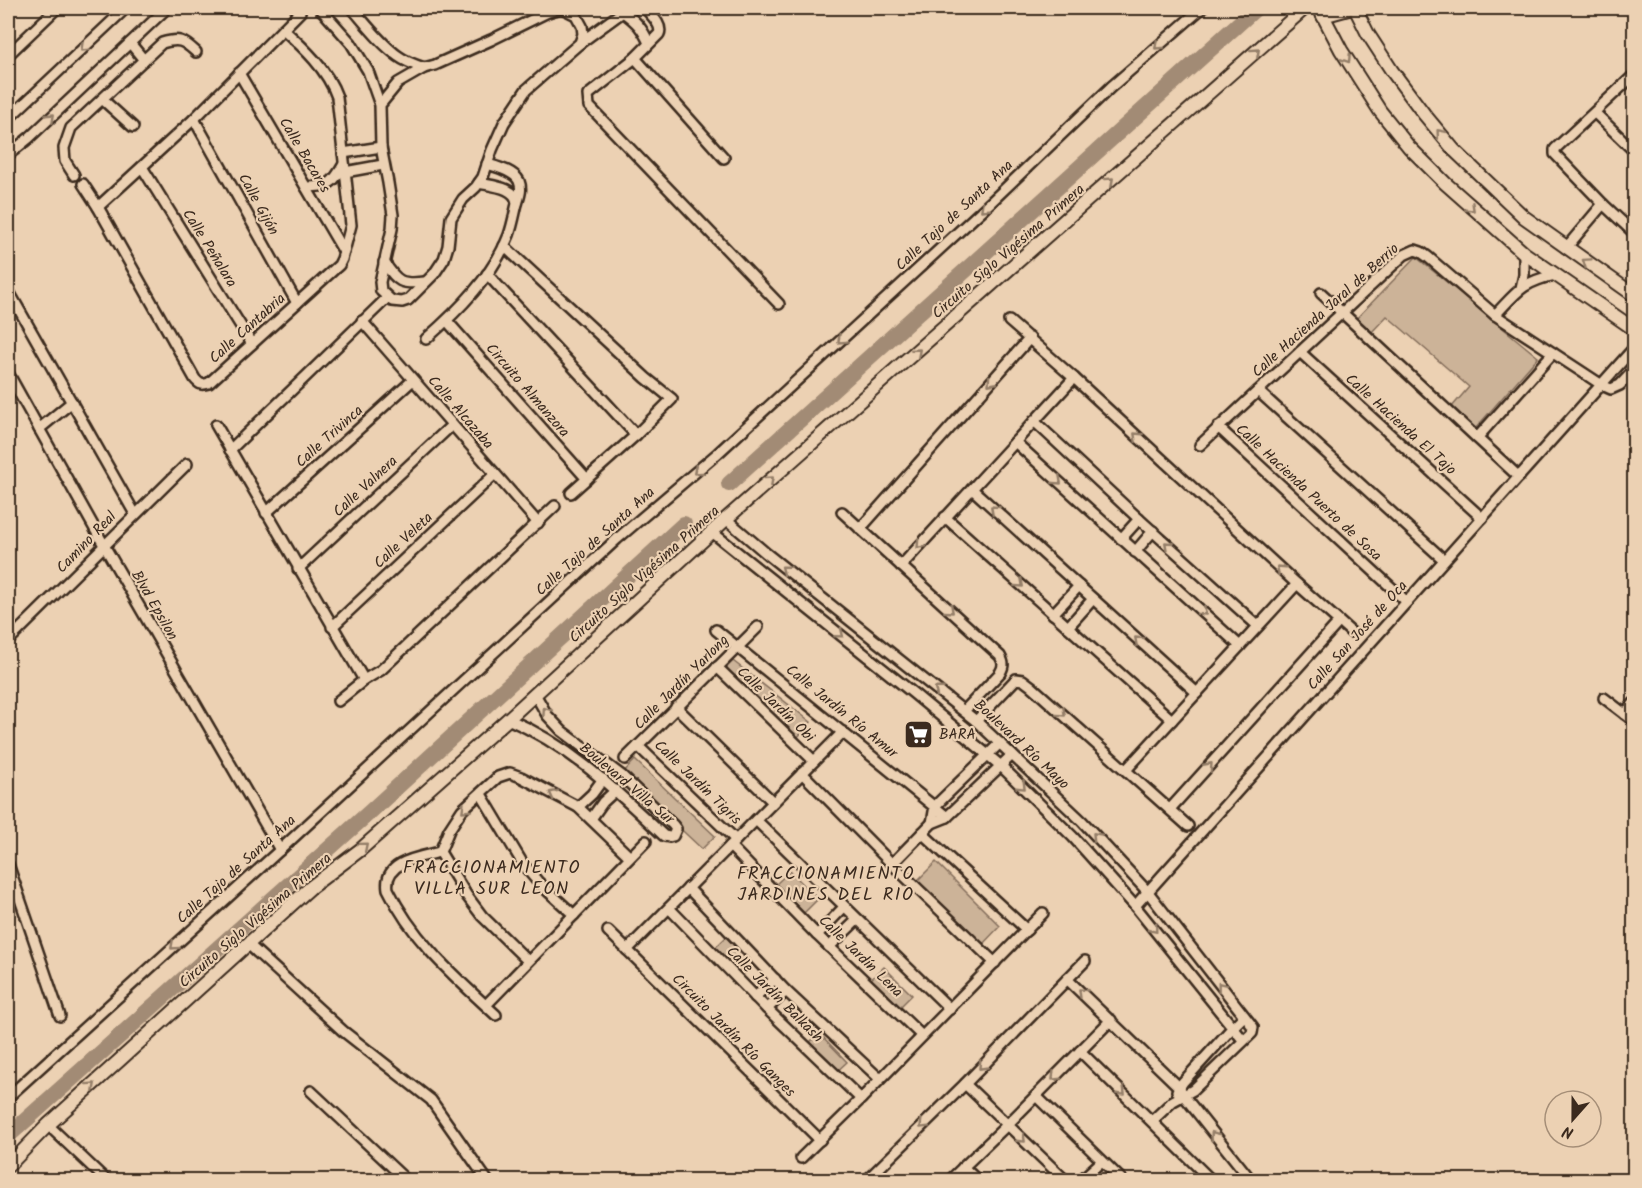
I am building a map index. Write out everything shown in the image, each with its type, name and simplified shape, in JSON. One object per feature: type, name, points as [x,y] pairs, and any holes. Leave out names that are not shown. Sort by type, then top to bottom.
[{"type":"main road","points":[[1297,12],[1317,19],[1353,8],[1392,71],[1454,150],[1524,217],[1635,295]]},
{"type":"main road","name":"Circuito Siglo Vigésima Primera","points":[[8,1166],[48,1125],[311,887],[360,850],[508,719],[726,519],[1297,12]]},
{"type":"main road","points":[[1323,16],[1341,50],[1380,111],[1409,147],[1461,198],[1524,253],[1635,329]]},
{"type":"street","points":[[8,56],[57,8]]},
{"type":"street","points":[[8,119],[126,8]]},
{"type":"street","points":[[8,155],[167,8]]},
{"type":"street","points":[[320,8],[351,43],[368,71],[380,105],[383,165],[393,215],[380,282],[381,291],[392,301],[408,300],[434,274],[444,259],[451,218],[463,199],[479,183],[504,123],[518,100],[538,78],[580,42],[626,10],[643,30],[649,43]]},
{"type":"street","points":[[352,8],[398,56],[424,68]]},
{"type":"street","points":[[380,105],[398,83],[424,68],[491,40],[548,12],[562,8],[576,15],[582,26],[583,34],[580,42]]},
{"type":"street","points":[[645,8],[661,31],[635,58],[588,95],[589,106],[780,304]]},
{"type":"street","name":"Calle Tajo de Santa Ana","points":[[8,1097],[617,539],[752,422],[1112,87],[1202,8]]},
{"type":"street","points":[[98,207],[194,119],[300,12]]},
{"type":"street","name":"Calle Cantabria","points":[[83,184],[199,384],[208,383],[339,265],[351,225],[337,97],[318,64],[283,28]]},
{"type":"street","points":[[74,175],[65,161],[64,148],[70,128],[162,43],[174,40],[186,42],[196,52]]},
{"type":"street","points":[[130,43],[144,60]]},
{"type":"street","points":[[635,58],[724,158]]},
{"type":"street","name":"Calle Bacares","points":[[239,74],[344,252]]},
{"type":"street","points":[[1635,75],[1554,152],[1603,204],[1635,233]]},
{"type":"street","points":[[102,99],[133,127]]},
{"type":"street","points":[[1595,113],[1635,151]]},
{"type":"street","name":"Calle Gijón","points":[[194,119],[297,303]]},
{"type":"street","points":[[343,153],[381,147]]},
{"type":"street","points":[[426,339],[447,321],[487,274],[510,234],[521,194],[519,181],[504,170],[487,164]]},
{"type":"street","points":[[306,187],[325,187],[334,181],[344,168],[383,165]]},
{"type":"street","name":"Calle Peñalara","points":[[142,167],[252,344]]},
{"type":"street","points":[[479,183],[502,188],[514,194],[517,203]]},
{"type":"street","points":[[1566,248],[1603,204]]},
{"type":"street","points":[[504,246],[646,378],[672,399],[636,435],[571,493]]},
{"type":"street","name":"Calle Hacienda Jaral de Berrio","points":[[1200,445],[1341,312],[1404,255],[1414,250],[1428,257],[1496,315],[1602,385]]},
{"type":"street","points":[[1521,288],[1524,275],[1524,253]]},
{"type":"street","points":[[384,262],[393,276],[400,281],[409,284],[425,282]]},
{"type":"street","points":[[487,274],[636,435]]},
{"type":"street","points":[[1496,315],[1521,288],[1541,278],[1555,275]]},
{"type":"street","points":[[8,290],[135,514]]},
{"type":"street","points":[[1321,293],[1519,477]]},
{"type":"street","points":[[230,450],[387,298]]},
{"type":"street","name":"Calle Alcazaba","points":[[362,321],[538,523]]},
{"type":"street","name":"Circuito Almanzora","points":[[447,321],[587,479]]},
{"type":"street","points":[[1009,321],[1351,632]]},
{"type":"street","points":[[860,529],[1030,338]]},
{"type":"street","name":"Calle San José de Oca","points":[[1135,906],[1635,348]]},
{"type":"street","name":"Calle Hacienda El Tajo","points":[[1300,352],[1482,518]]},
{"type":"street","points":[[1477,438],[1553,353]]},
{"type":"street","points":[[1602,385],[1611,389],[1620,385],[1635,370]]},
{"type":"street","name":"Blvd Epsilon","points":[[8,373],[105,547],[280,850]]},
{"type":"street","points":[[901,566],[1074,378]]},
{"type":"street","name":"Calle Trivinca","points":[[266,513],[413,380]]},
{"type":"street","points":[[1258,391],[1444,560]]},
{"type":"street","points":[[39,429],[72,402]]},
{"type":"street","points":[[1034,421],[1258,626]]},
{"type":"street","name":"Calle Valnera","points":[[298,569],[452,424]]},
{"type":"street","points":[[216,425],[364,680]]},
{"type":"street","name":"Calle Hacienda Puerto de Sosa","points":[[1218,428],[1407,602]]},
{"type":"street","points":[[1015,442],[1240,646]]},
{"type":"street","name":"Camino Real","points":[[8,641],[187,464]]},
{"type":"street","name":"Calle Veleta","points":[[332,627],[495,474]]},
{"type":"street","points":[[972,489],[1197,693]]},
{"type":"street","points":[[338,701],[364,680],[381,670],[555,506]]},
{"type":"street","points":[[842,512],[1004,662],[1000,673],[964,711]]},
{"type":"street","points":[[945,517],[1172,720]]},
{"type":"street","name":"Boulevard Río Mayo","points":[[712,532],[1001,766],[1073,837],[1135,906],[1243,1041],[1252,1033],[1253,1029],[1245,1016],[1148,892],[1082,821],[976,721],[726,519]]},
{"type":"street","points":[[1121,539],[1139,519]]},
{"type":"street","points":[[1136,552],[1153,531]]},
{"type":"street","points":[[1126,770],[1297,584]]},
{"type":"street","points":[[1053,614],[1079,586]]},
{"type":"street","points":[[1068,627],[1093,599]]},
{"type":"street","points":[[1170,809],[1339,622]]},
{"type":"street","name":"Calle Jardín Yarlong","points":[[626,759],[758,627]]},
{"type":"street","name":"Calle Jardín Río Amur","points":[[716,630],[947,817]]},
{"type":"street","name":"Calle Jardín Obi","points":[[717,667],[814,761]]},
{"type":"street","points":[[976,721],[1016,679],[1023,680],[1188,826]]},
{"type":"street","name":"Boulevard Villa Sur","points":[[508,719],[555,743],[603,779],[664,836],[673,836],[676,829],[674,825],[621,775],[562,731],[548,715],[535,694]]},
{"type":"street","points":[[1604,698],[1635,721]]},
{"type":"street","points":[[1625,714],[1635,703]]},
{"type":"street","points":[[676,708],[773,802]]},
{"type":"street","points":[[555,743],[562,731]]},
{"type":"street","points":[[627,950],[843,732]]},
{"type":"street","points":[[932,823],[935,806],[1000,743]]},
{"type":"street","name":"Calle Jardín Tigris","points":[[638,746],[733,843]]},
{"type":"street","points":[[892,864],[932,823],[947,817],[1012,755]]},
{"type":"street","points":[[440,852],[455,819],[498,777],[510,773],[578,807],[630,857]]},
{"type":"street","points":[[802,773],[995,963]]},
{"type":"street","points":[[578,807],[603,779]]},
{"type":"street","points":[[591,819],[615,790]]},
{"type":"street","points":[[481,794],[523,864],[538,882],[574,915]]},
{"type":"street","name":"Calle Jardín Lena","points":[[756,820],[950,1010]]},
{"type":"street","points":[[922,834],[1027,930]]},
{"type":"street","points":[[486,1005],[646,841]]},
{"type":"street","name":"Calle Jardín Lena","points":[[733,843],[817,935],[922,1036]]},
{"type":"street","points":[[440,852],[400,864],[391,873],[387,883],[392,897],[419,939],[496,1015]]},
{"type":"street","points":[[440,852],[482,916],[528,961]]},
{"type":"street","points":[[8,864],[60,1016]]},
{"type":"street","name":"Calle Jardín Balkash","points":[[688,888],[786,991],[880,1079]]},
{"type":"street","points":[[817,935],[844,907]]},
{"type":"street","name":"Calle Jardín Balkash","points":[[669,908],[755,998],[861,1099]]},
{"type":"street","points":[[801,1158],[950,1010],[1043,913]]},
{"type":"street","points":[[829,947],[857,920]]},
{"type":"street","name":"Circuito Jardín Río Ganges","points":[[608,932],[820,1140]]},
{"type":"street","points":[[248,944],[343,1030],[431,1100],[487,1180]]},
{"type":"street","points":[[867,1180],[1085,961]]},
{"type":"street","points":[[755,998],[775,979]]},
{"type":"street","points":[[1067,979],[1111,1020],[1181,1092],[1251,1180]]},
{"type":"street","points":[[767,1009],[786,991]]},
{"type":"street","points":[[1152,1121],[1181,1092],[1233,1027],[1245,1016]]},
{"type":"street","points":[[950,1180],[1111,1020]]},
{"type":"street","points":[[1181,1092],[1193,1090],[1243,1041]]},
{"type":"street","points":[[1080,1051],[1211,1180]]},
{"type":"street","points":[[965,1084],[1065,1180]]},
{"type":"street","points":[[311,1091],[406,1180]]},
{"type":"street","points":[[1036,1096],[1102,1161],[1116,1178]]},
{"type":"street","points":[[48,1125],[106,1180]]},
{"type":"street","points":[[1081,1180],[1102,1161]]},
{"type":"street","points":[[963,1167],[977,1180]]},
{"type":"shaded area","points":[[1416,257],[1538,357],[1475,429],[1451,408],[1469,387],[1387,316],[1370,334],[1354,321]]},
{"type":"shaded area","points":[[733,661],[811,722],[797,738],[725,669]]},
{"type":"shaded area","points":[[635,760],[715,836],[702,849],[622,774]]},
{"type":"shaded area","points":[[936,862],[1000,926],[982,945],[917,881]]},
{"type":"shaded area","points":[[790,871],[818,899],[803,914],[775,885]]},
{"type":"shaded area","points":[[726,937],[753,966],[738,980],[711,952]]},
{"type":"shaded area","points":[[884,967],[912,995],[897,1010],[869,981]]},
{"type":"shaded area","points":[[819,1033],[847,1062],[832,1076],[804,1048]]},
{"type":"waterway","points":[[729,484],[1256,8]]},
{"type":"waterway","points":[[8,1136],[371,811],[684,524]]},
{"type":"place","name":"BARA","points":[[918,734]]},
{"type":"district","name":"FRACCIONAMIENTO VILLA SUR LEON","points":[[492,877]]},
{"type":"district","name":"FRACCIONAMIENTO JARDINES DEL RIO","points":[[826,883]]}]
